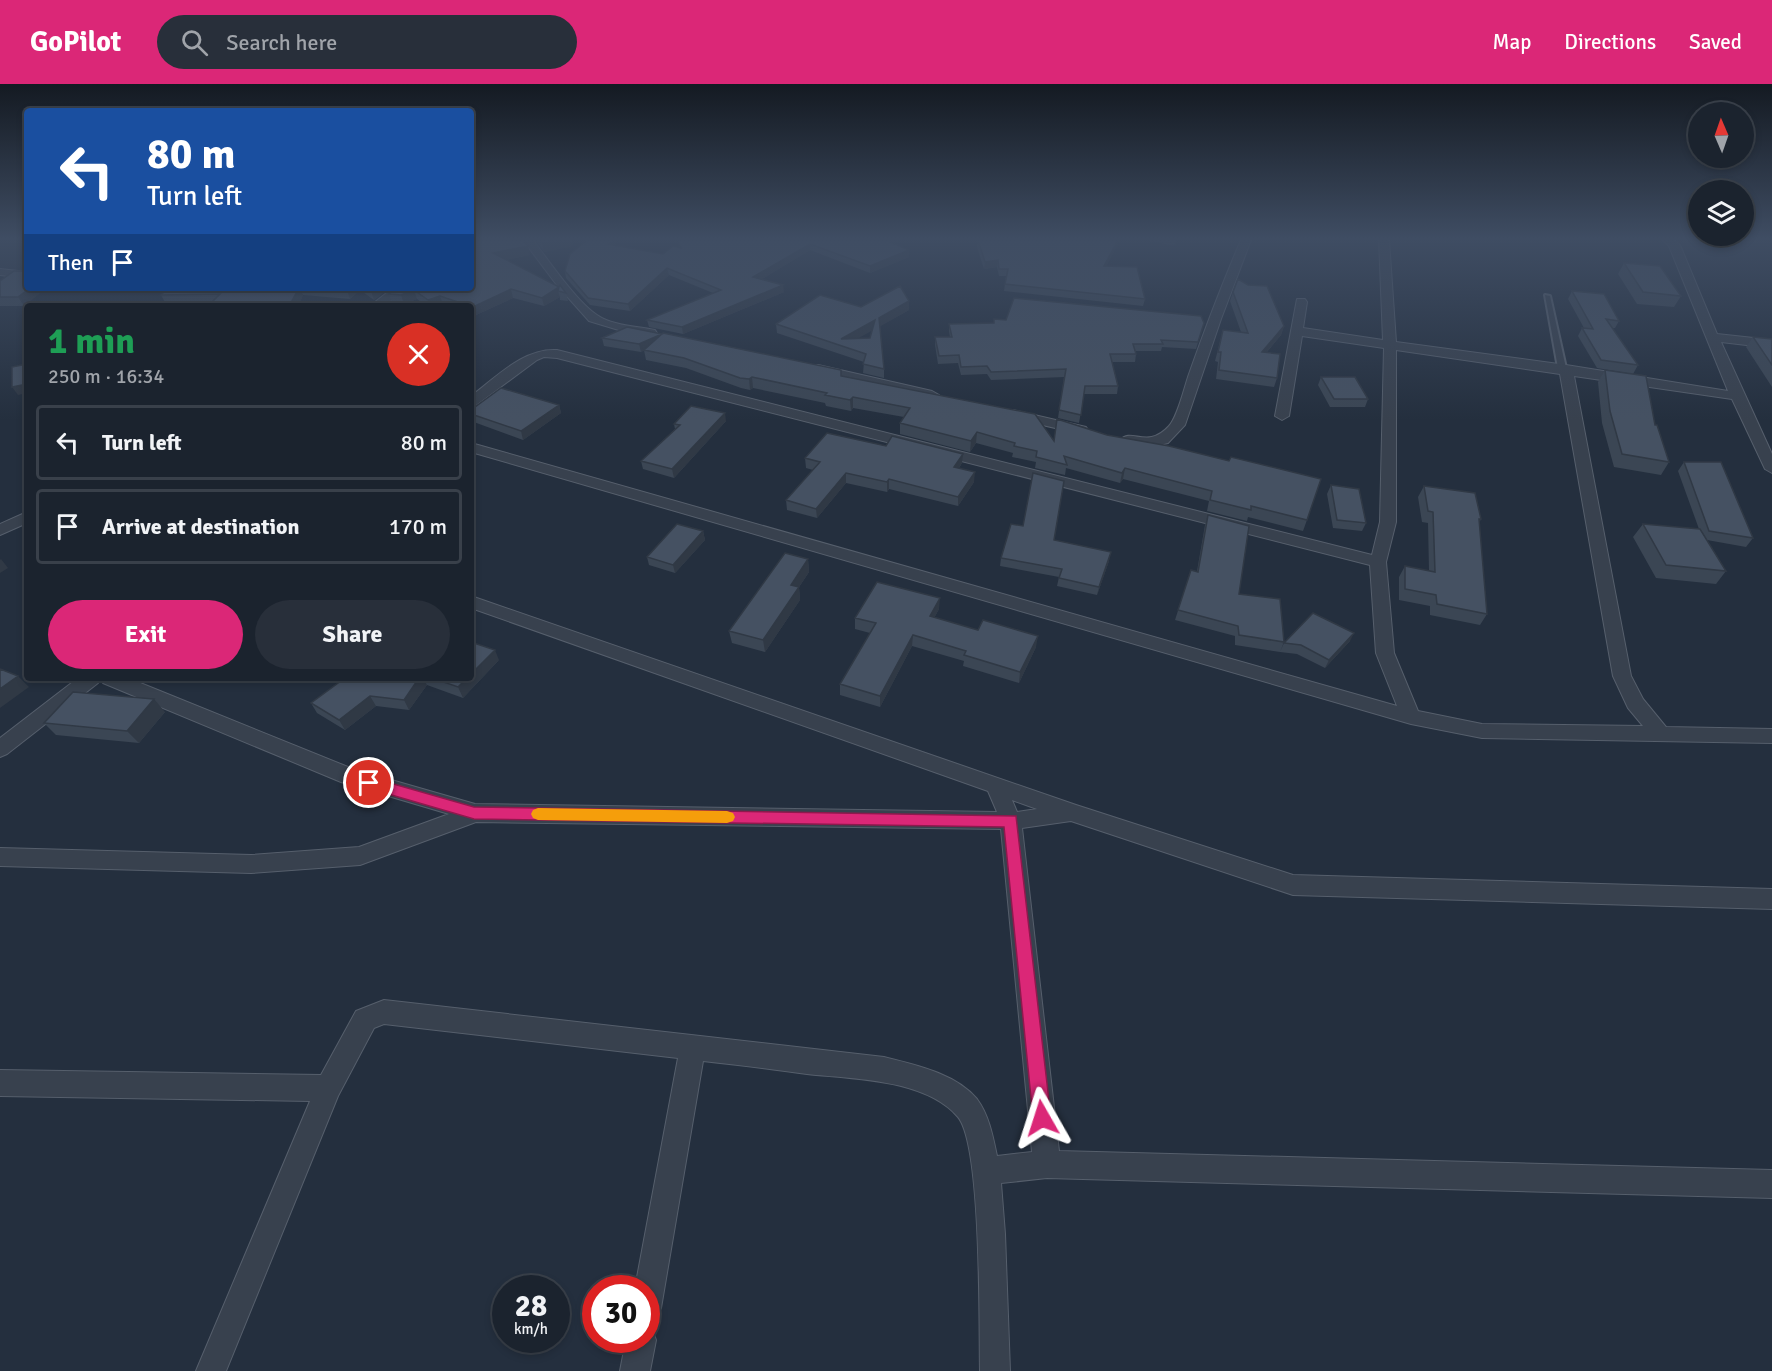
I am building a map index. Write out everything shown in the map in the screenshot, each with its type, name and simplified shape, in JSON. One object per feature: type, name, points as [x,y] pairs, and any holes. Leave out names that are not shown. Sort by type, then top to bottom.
[{"type":"street","points":[[576,300],[591,317],[614,326],[661,335]]},
{"type":"street","points":[[1116,438],[1152,443],[1163,440],[1178,425],[1209,318],[1218,300]]},
{"type":"street","points":[[1387,300],[1390,345],[1388,522],[1378,562],[1385,653],[1411,717]]},
{"type":"street","points":[[1698,300],[1737,396],[1772,469]]},
{"type":"street","points":[[1282,416],[1300,302]]},
{"type":"street","points":[[1296,331],[1737,396]]},
{"type":"street","points":[[1713,337],[1772,344]]},
{"type":"street","points":[[474,400],[532,357],[543,353],[557,354],[1378,562]]},
{"type":"street","points":[[801,365],[941,397]]},
{"type":"street","points":[[1564,369],[1622,676],[1635,703],[1661,734]]},
{"type":"street","points":[[999,411],[1093,432]]},
{"type":"street","points":[[474,448],[1411,717],[1482,731],[1772,736]]},
{"type":"street","points":[[0,530],[24,518]]},
{"type":"street","points":[[474,603],[1073,813],[1293,885],[1768,905]]},
{"type":"street","points":[[0,749],[87,681]]},
{"type":"street","points":[[117,681],[348,776],[474,813],[1011,821],[1073,813]]},
{"type":"street","points":[[995,786],[1011,821],[1047,1164]]},
{"type":"street","points":[[0,857],[251,864],[360,856],[474,813]]},
{"type":"street","points":[[210,1371],[328,1088],[365,1019],[384,1012],[693,1046],[884,1070],[926,1082],[952,1095],[970,1111],[981,1137],[987,1171],[995,1371]]},
{"type":"street","points":[[652,1275],[693,1046]]},
{"type":"street","points":[[0,1083],[328,1088]]},
{"type":"street","points":[[987,1171],[1047,1164],[1772,1184]]},
{"type":"street","points":[[635,1371],[638,1353]]},
{"type":"lane","points":[[1548,300],[1564,369]]},
{"type":"building","points":[[214,300],[292,300],[291,303],[211,303]]},
{"type":"building","points":[[452,300],[488,300],[474,307],[474,303]]},
{"type":"building","points":[[602,300],[632,300],[628,304]]},
{"type":"building","points":[[696,300],[747,300],[682,327],[647,320]]},
{"type":"building","points":[[812,300],[837,300],[861,307],[874,300],[908,300],[879,318],[884,369],[863,364],[866,354],[776,324]],"holes":[[[875,320],[870,338],[841,339]]]},
{"type":"building","points":[[1013,300],[1035,300],[1201,316],[1204,323],[1198,342],[1161,340],[1163,344],[1133,344],[1136,354],[1110,354],[1118,386],[1085,386],[1081,415],[1059,410],[1066,369],[991,372],[987,366],[961,367],[959,355],[939,356],[935,337],[952,337],[949,324],[994,323],[994,319],[1006,320]]},
{"type":"building","points":[[1236,300],[1273,300],[1284,326],[1262,352],[1280,354],[1277,378],[1219,370],[1221,352],[1218,352],[1223,330],[1248,333]]},
{"type":"building","points":[[1577,300],[1607,300],[1619,321],[1606,319],[1638,365],[1601,360],[1582,328],[1593,329]]},
{"type":"building","points":[[627,327],[662,334],[639,344],[602,338]]},
{"type":"building","points":[[663,333],[841,370],[841,376],[1035,414],[1054,441],[1057,419],[1107,435],[1169,446],[1229,461],[1231,457],[1321,479],[1307,520],[1251,506],[1251,510],[1210,500],[1212,491],[1125,468],[1122,473],[1064,456],[1067,465],[1036,457],[1037,451],[1014,446],[1015,443],[977,432],[971,441],[900,423],[910,408],[853,397],[850,400],[752,377],[740,378],[684,358],[644,350]]},
{"type":"building","points":[[1753,337],[1772,339],[1772,365]]},
{"type":"building","points":[[24,365],[24,385],[12,387],[12,367]]},
{"type":"building","points":[[1605,370],[1646,376],[1655,425],[1657,425],[1669,462],[1622,454],[1610,411]]},
{"type":"building","points":[[1321,377],[1355,377],[1368,399],[1334,399]]},
{"type":"building","points":[[501,388],[559,405],[521,431],[474,415],[474,408]]},
{"type":"building","points":[[691,406],[725,413],[672,469],[641,461],[680,425],[674,424]]},
{"type":"building","points":[[827,433],[886,446],[892,436],[963,454],[954,467],[975,472],[958,497],[889,479],[887,482],[846,473],[816,509],[786,500],[820,462],[805,458]]},
{"type":"building","points":[[1684,462],[1721,462],[1753,538],[1709,531]]},
{"type":"building","points":[[1033,473],[1064,481],[1054,540],[1111,552],[1099,587],[1059,578],[1062,569],[1001,558],[1011,524],[1023,526]]},
{"type":"building","points":[[1331,485],[1359,489],[1366,523],[1337,520]]},
{"type":"building","points":[[1424,486],[1475,493],[1481,519],[1479,519],[1487,614],[1437,604],[1436,595],[1405,589],[1405,566],[1435,572],[1433,512],[1428,511]]},
{"type":"building","points":[[1208,515],[1249,526],[1239,594],[1280,599],[1284,642],[1239,635],[1238,626],[1178,610],[1191,570],[1198,572]]},
{"type":"building","points":[[677,524],[703,531],[673,565],[647,557]]},
{"type":"building","points":[[1643,524],[1700,529],[1726,571],[1666,565]]},
{"type":"building","points":[[785,553],[808,559],[791,585],[799,587],[763,640],[729,631]]},
{"type":"building","points":[[877,582],[940,598],[930,616],[978,630],[983,620],[1038,636],[1020,672],[964,655],[966,651],[913,635],[880,696],[840,684],[876,623],[855,618]]},
{"type":"building","points":[[1313,613],[1354,633],[1329,660],[1301,645],[1284,643]]},
{"type":"building","points":[[474,643],[495,650],[474,671]]},
{"type":"building","points":[[0,669],[18,676],[0,689]]},
{"type":"building","points":[[341,681],[417,681],[404,700],[370,696],[339,720],[311,703]]},
{"type":"building","points":[[441,681],[464,681],[458,687]]},
{"type":"building","points":[[73,692],[154,699],[127,731],[44,723]]},
{"type":"slow traffic","points":[[538,814],[727,817]]},
{"type":"route","points":[[369,783],[474,813],[1011,821],[1042,1118]]}]
